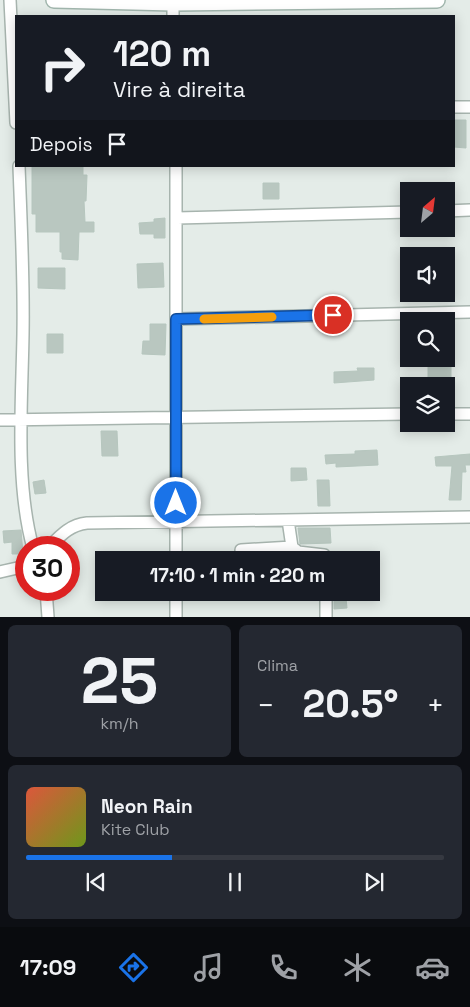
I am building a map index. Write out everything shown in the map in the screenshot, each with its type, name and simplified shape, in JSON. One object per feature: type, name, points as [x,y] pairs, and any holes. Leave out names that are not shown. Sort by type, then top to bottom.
[{"type":"street","points":[[10,0],[15,96]]},
{"type":"street","points":[[54,0],[173,6],[437,0]]},
{"type":"street","points":[[455,107],[470,107]]},
{"type":"street","points":[[19,167],[23,320],[22,420],[24,493],[31,536]]},
{"type":"street","points":[[176,167],[176,551]]},
{"type":"street","points":[[455,211],[470,210]]},
{"type":"street","points":[[177,218],[400,212]]},
{"type":"street","points":[[176,319],[470,312]]},
{"type":"street","points":[[0,420],[400,414]]},
{"type":"street","points":[[455,414],[470,414]]},
{"type":"street","points":[[61,536],[76,524],[176,520],[470,517]]},
{"type":"street","points":[[288,520],[292,547],[297,551]]},
{"type":"street","points":[[241,550],[292,547]]},
{"type":"street","points":[[0,572],[15,569]]},
{"type":"street","points":[[47,601],[48,617]]},
{"type":"street","points":[[176,601],[176,617]]},
{"type":"street","points":[[326,601],[326,617]]},
{"type":"building","points":[[455,120],[466,120],[466,148],[455,147]]},
{"type":"building","points":[[32,167],[83,167],[83,175],[87,175],[86,201],[84,201],[85,222],[94,222],[94,232],[79,232],[78,260],[62,259],[60,232],[36,232],[36,214],[32,214]]},
{"type":"building","points":[[263,183],[279,183],[279,199],[263,199]]},
{"type":"building","points":[[165,218],[165,238],[154,238],[154,234],[140,234],[139,223],[154,222],[154,219]]},
{"type":"building","points":[[163,263],[164,287],[138,288],[137,264]]},
{"type":"building","points":[[38,268],[65,268],[65,289],[38,288]]},
{"type":"building","points":[[150,324],[166,324],[165,355],[142,354],[143,341],[150,341]]},
{"type":"building","points":[[47,334],[63,334],[63,353],[47,353]]},
{"type":"building","points":[[428,367],[451,367],[451,377],[428,377]]},
{"type":"building","points":[[357,368],[374,368],[374,380],[334,383],[334,372],[358,371]]},
{"type":"building","points":[[101,431],[117,431],[118,456],[102,456]]},
{"type":"building","points":[[377,450],[378,465],[336,467],[336,463],[326,464],[325,455],[355,454],[355,451]]},
{"type":"building","points":[[470,454],[470,465],[465,465],[466,472],[462,472],[461,500],[449,500],[452,466],[436,466],[435,457]]},
{"type":"building","points":[[291,468],[306,468],[307,480],[291,481]]},
{"type":"building","points":[[44,480],[46,493],[35,494],[33,482]]},
{"type":"building","points":[[317,480],[329,480],[330,506],[318,506]]},
{"type":"building","points":[[298,528],[330,528],[331,543],[300,544]]},
{"type":"building","points":[[21,530],[22,536],[15,536],[15,554],[12,554],[12,542],[4,543],[3,531]]},
{"type":"building","points":[[334,601],[346,601],[347,608],[334,609]]},
{"type":"slow traffic","points":[[204,319],[272,317]]},
{"type":"route","points":[[176,503],[176,319],[333,315]]}]
